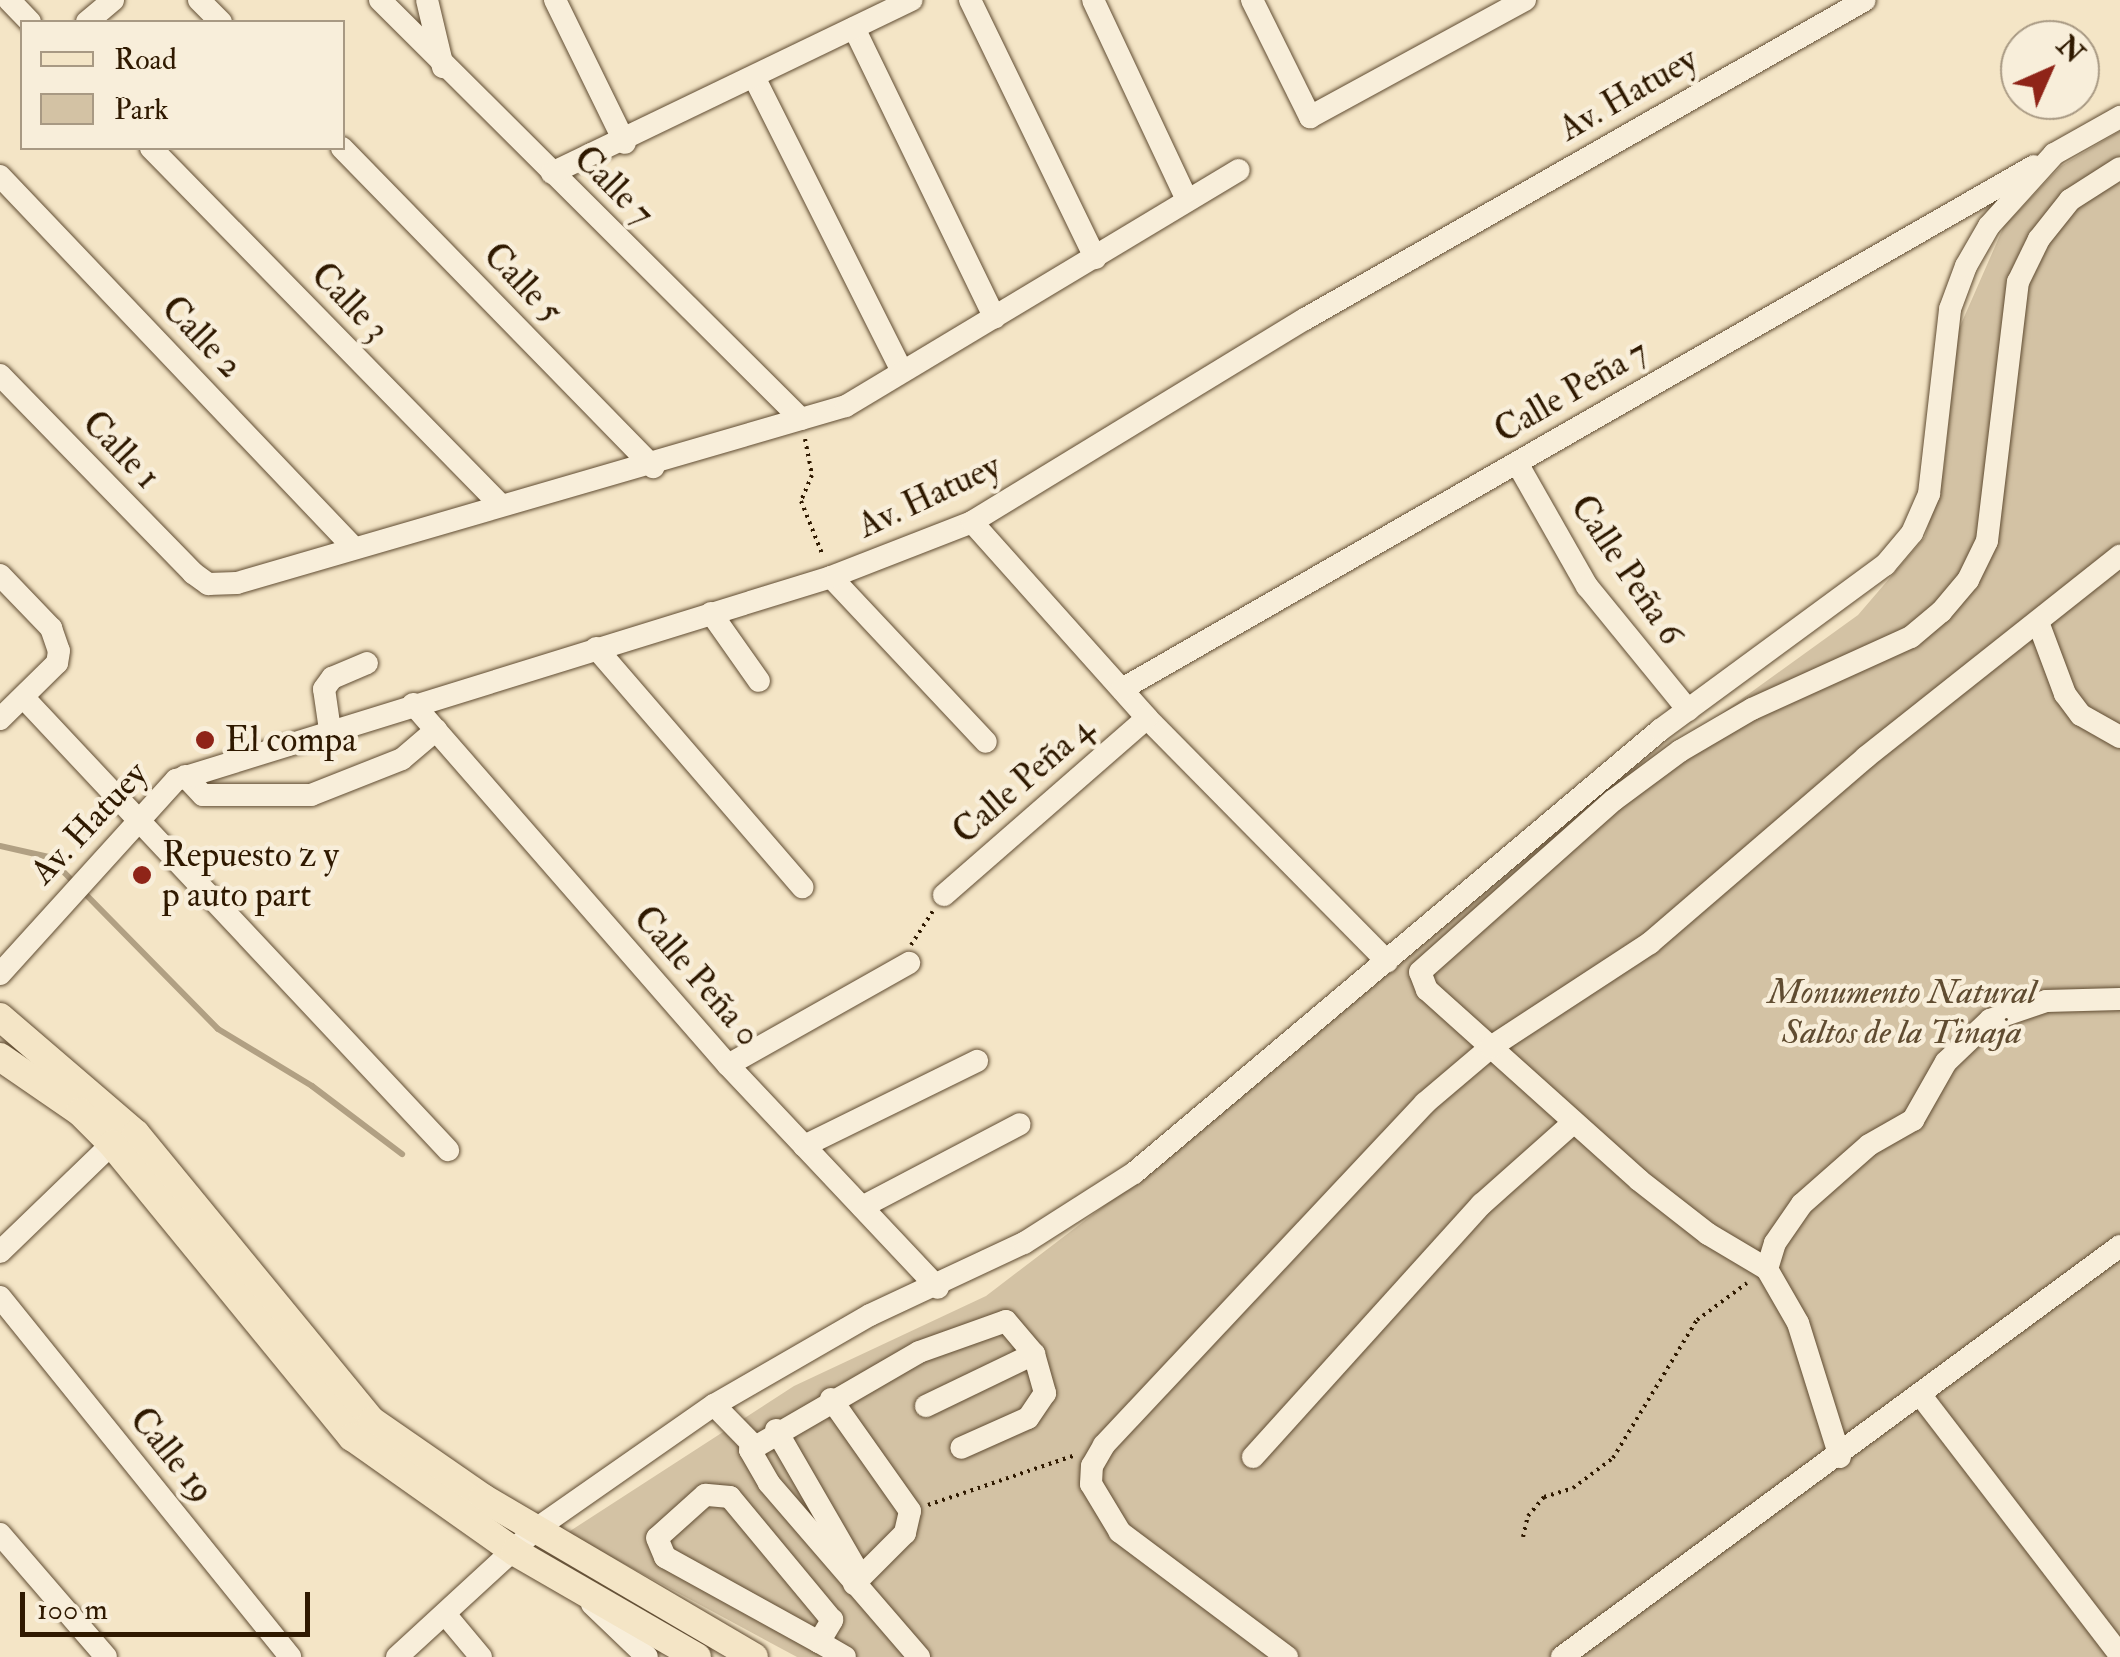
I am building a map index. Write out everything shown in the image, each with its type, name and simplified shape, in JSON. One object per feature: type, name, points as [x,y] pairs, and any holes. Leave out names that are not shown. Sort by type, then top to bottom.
[{"type":"main road","points":[[0,1016],[136,1134],[372,1421],[536,1529],[754,1657]]},
{"type":"main road","points":[[0,1056],[80,1112],[112,1144],[352,1436],[514,1552],[697,1657]]},
{"type":"street","points":[[9,0],[28,20]]},
{"type":"street","points":[[89,20],[113,0]]},
{"type":"street","points":[[199,0],[219,20]]},
{"type":"street","name":"Calle 7","points":[[380,0],[443,67],[802,420]]},
{"type":"street","points":[[427,0],[443,67]]},
{"type":"street","points":[[556,0],[625,143]]},
{"type":"street","points":[[552,173],[625,143],[912,0]]},
{"type":"street","points":[[970,0],[1095,258]]},
{"type":"street","points":[[1093,0],[1187,200]]},
{"type":"street","points":[[1261,3],[1310,116],[1525,0]]},
{"type":"street","name":"Av. Hatuey","points":[[2,976],[168,785],[185,776],[831,577],[972,522],[1306,320],[1865,0]]},
{"type":"street","points":[[854,28],[995,318]]},
{"type":"street","points":[[756,79],[902,371]]},
{"type":"street","name":"Calle Peña 7","points":[[1122,688],[2120,117]]},
{"type":"street","name":"Calle 3","points":[[153,150],[500,505]]},
{"type":"street","name":"Calle 5","points":[[344,150],[652,467]]},
{"type":"street","points":[[397,1657],[536,1529],[714,1405],[854,1324],[938,1288],[1059,1224],[1134,1173],[1688,710],[1885,565],[1912,534],[1928,494],[1950,309],[1989,226],[2054,154]]},
{"type":"street","points":[[1840,1457],[1798,1323],[1767,1269],[1708,1234],[1574,1122],[1420,980],[1428,961],[1680,751],[1752,710],[1911,637],[1968,580],[1986,541],[1998,481],[2008,330],[2018,282],[2038,239],[2070,200],[2120,168]]},
{"type":"street","points":[[353,547],[652,467],[846,406],[1238,170]]},
{"type":"street","name":"Calle 2","points":[[1,179],[353,547]]},
{"type":"street","name":"Calle 1","points":[[0,376],[208,584],[237,583],[353,547]]},
{"type":"street","name":"Calle Peña 6","points":[[1517,462],[1587,586],[1688,710]]},
{"type":"street","points":[[972,522],[1148,718],[1386,961]]},
{"type":"street","points":[[1286,1657],[1110,1520],[1091,1484],[1092,1466],[1104,1445],[1357,1170],[1491,1047],[1650,943],[1866,758],[2120,556]]},
{"type":"street","points":[[0,574],[52,628],[57,663],[0,719]]},
{"type":"street","points":[[831,577],[986,742]]},
{"type":"street","points":[[712,613],[759,681]]},
{"type":"street","points":[[2038,622],[2065,694],[2081,716],[2120,737]]},
{"type":"street","points":[[596,648],[802,887]]},
{"type":"street","points":[[330,730],[324,689],[332,678],[368,663]]},
{"type":"street","points":[[24,698],[448,1150]]},
{"type":"street","name":"Calle Peña 0","points":[[412,704],[728,1065],[938,1288]]},
{"type":"street","name":"Calle Peña 4","points":[[944,895],[1148,718]]},
{"type":"street","points":[[185,776],[204,795],[311,795],[402,759],[436,730]]},
{"type":"street","points":[[728,1065],[909,963]]},
{"type":"street","points":[[1767,1269],[1775,1243],[1802,1204],[1857,1154],[1913,1120],[1946,1062],[1990,1020],[2046,1001],[2120,999]]},
{"type":"street","points":[[804,1146],[977,1061]]},
{"type":"street","points":[[1253,1457],[1482,1204],[1574,1122]]},
{"type":"street","points":[[862,1207],[1020,1124]]},
{"type":"street","points":[[0,1252],[112,1144]]},
{"type":"street","points":[[1562,1657],[1922,1397],[2120,1246]]},
{"type":"street","name":"Calle 19","points":[[0,1297],[290,1657]]},
{"type":"street","points":[[752,1444],[919,1352],[992,1322],[1018,1330],[1034,1354],[1046,1393],[1040,1408],[961,1448]]},
{"type":"street","points":[[926,1406],[1034,1354]]},
{"type":"street","points":[[1922,1397],[2120,1655]]},
{"type":"street","points":[[831,1399],[910,1511],[905,1533],[857,1579]]},
{"type":"street","points":[[714,1405],[752,1444],[755,1466],[857,1579],[919,1657]]},
{"type":"street","points":[[776,1430],[857,1579]]},
{"type":"street","points":[[819,1642],[832,1620],[730,1497],[704,1495],[657,1538],[665,1557],[845,1657]]},
{"type":"street","points":[[0,1534],[106,1657]]},
{"type":"street","points":[[571,1585],[647,1657]]},
{"type":"street","points":[[445,1614],[481,1657]]},
{"type":"path","points":[[802,420],[812,475],[800,501],[831,577]]},
{"type":"path","points":[[909,963],[906,953],[944,895]]},
{"type":"path","points":[[1523,1537],[1528,1516],[1544,1497],[1574,1488],[1613,1458],[1698,1320],[1767,1269]]},
{"type":"path","points":[[910,1511],[1104,1445]]},
{"type":"green space","name":"Monumento Natural Saltos de la Tinaja","points":[[2120,131],[2120,1657],[797,1657],[567,1533],[794,1386],[986,1296],[1176,1151],[1513,864],[1858,615],[1925,537],[1944,469],[1958,331],[2004,226],[2061,166]]},
{"type":"waterway","points":[[0,846],[49,857],[218,1029],[312,1086],[402,1154]]},
{"type":"place","name":"El compa","points":[[205,740]]},
{"type":"place","name":"Repuesto z y p auto part","points":[[142,875]]}]
